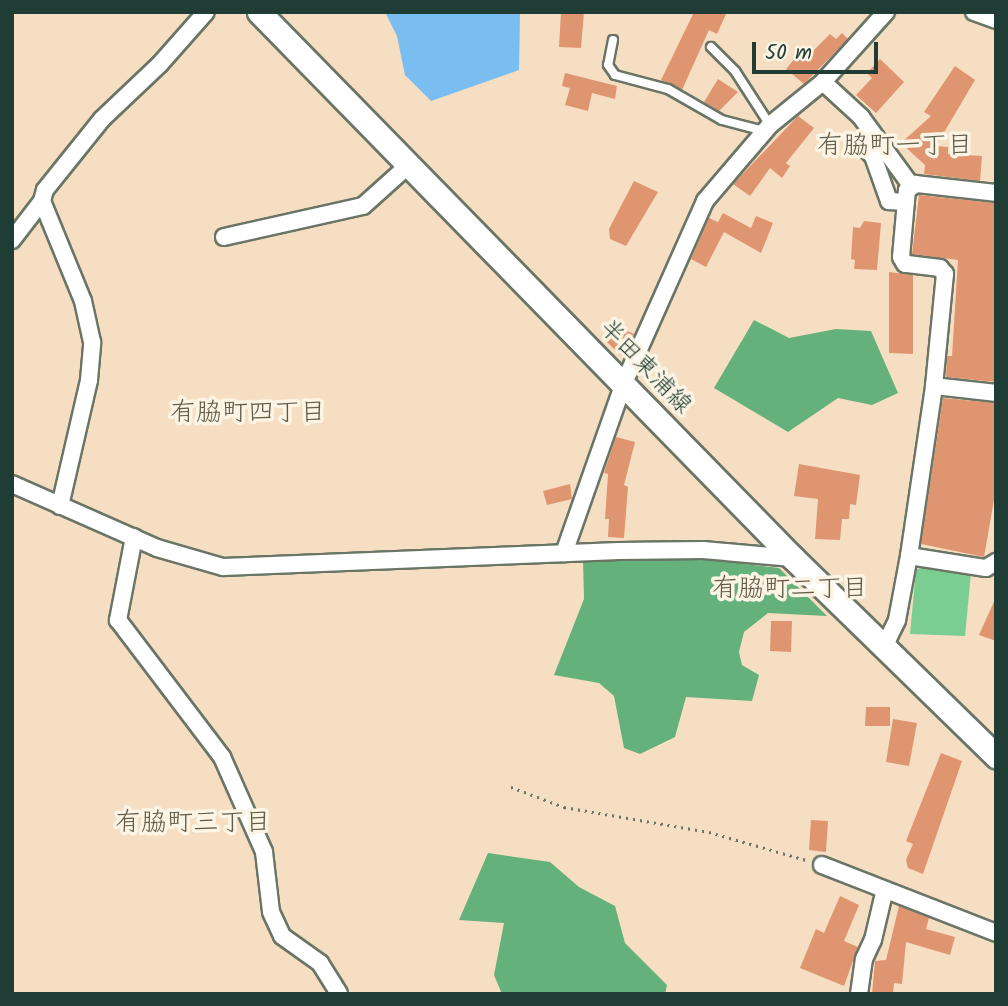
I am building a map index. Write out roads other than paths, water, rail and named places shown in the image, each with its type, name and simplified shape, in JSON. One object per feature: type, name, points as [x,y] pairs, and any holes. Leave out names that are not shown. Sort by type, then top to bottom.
[{"type":"main road","name":"半田東浦線","points":[[259,12],[411,163],[793,558],[996,756]]},
{"type":"street","points":[[12,240],[42,201],[58,172],[102,119],[160,64],[206,12]]},
{"type":"street","points":[[564,553],[624,383],[705,201],[767,128],[823,82],[886,12]]},
{"type":"street","points":[[974,12],[996,20]]},
{"type":"street","points":[[823,82],[861,117],[910,184],[996,193]]},
{"type":"street","points":[[861,145],[873,156],[889,201],[906,202]]},
{"type":"street","points":[[225,237],[363,206],[411,163]]},
{"type":"street","points":[[885,645],[897,620],[909,556],[934,386],[945,274],[940,268],[905,264],[901,257],[910,184]]},
{"type":"street","points":[[42,201],[83,301],[92,342],[89,380],[60,506]]},
{"type":"street","points":[[934,386],[996,393]]},
{"type":"street","points":[[12,484],[194,561],[223,566],[703,550],[793,558]]},
{"type":"street","points":[[134,537],[118,620],[222,757],[264,852],[271,912],[282,936],[320,963],[339,994]]},
{"type":"street","points":[[909,556],[985,568],[996,562]]},
{"type":"street","points":[[822,865],[884,892],[996,933]]},
{"type":"street","points":[[859,994],[863,959],[873,940],[884,892]]},
{"type":"lane","points":[[613,40],[608,65],[615,75],[668,89],[722,120],[767,128]]},
{"type":"lane","points":[[711,47],[735,71],[767,128]]},
{"type":"water","points":[[385,12],[520,12],[519,70],[431,101],[405,75],[397,36]]},
{"type":"district","name":"有脇町一丁目","points":[[895,147]]},
{"type":"district","name":"有脇町四丁目","points":[[248,414]]},
{"type":"district","name":"有脇町二丁目","points":[[790,590]]},
{"type":"district","name":"有脇町三丁目","points":[[193,824]]}]
